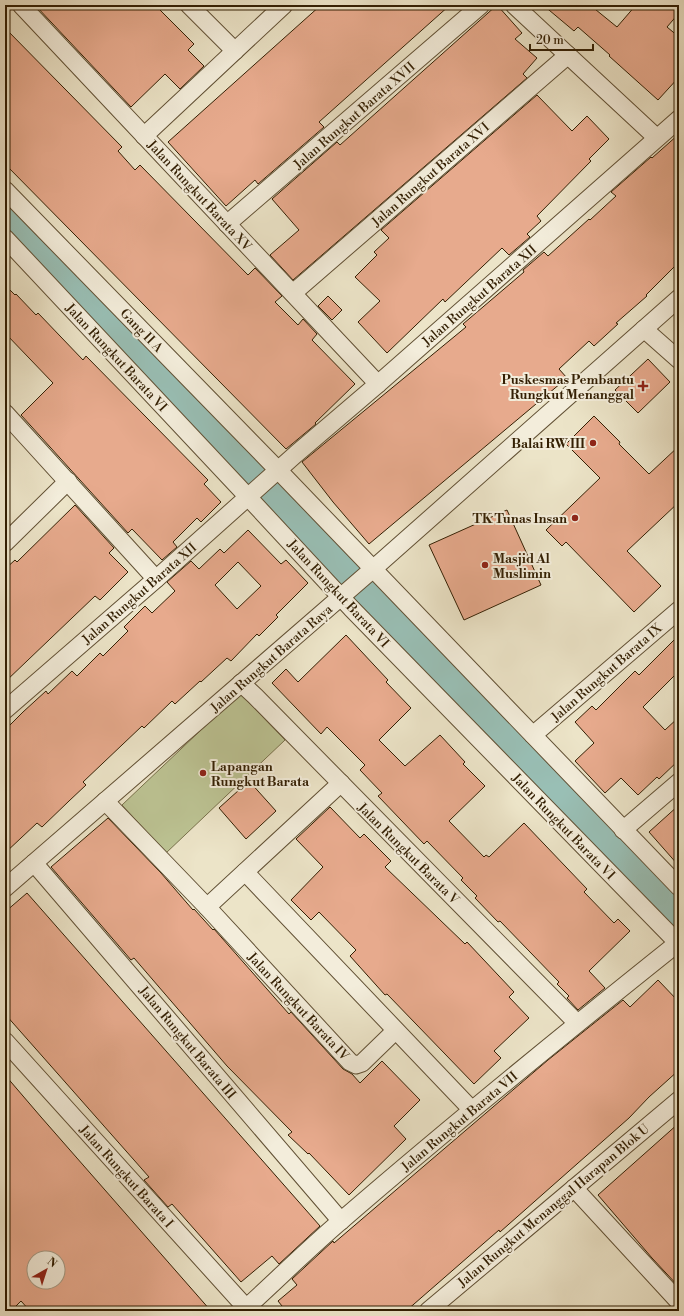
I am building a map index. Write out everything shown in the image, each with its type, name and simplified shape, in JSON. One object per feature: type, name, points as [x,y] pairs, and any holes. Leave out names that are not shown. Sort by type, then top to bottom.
[{"type":"street","name":"Jalan Rungkut Barata XV","points":[[21,5],[378,384]]},
{"type":"street","points":[[189,5],[235,51]]},
{"type":"street","points":[[144,136],[284,5]]},
{"type":"street","name":"Jalan Rungkut Barata XVII","points":[[228,224],[481,5]]},
{"type":"street","points":[[514,5],[657,138]]},
{"type":"street","name":"Jalan Rungkut Barata XVI","points":[[293,293],[568,55]]},
{"type":"street","name":"Jalan Rungkut Barata XII","points":[[5,710],[679,119]]},
{"type":"street","name":"Gang II A","points":[[5,190],[276,473]]},
{"type":"street","name":"Jalan Rungkut Barata VI","points":[[5,238],[679,943]]},
{"type":"street","name":"Jalan Rungkut Barata Raya","points":[[5,888],[370,572],[679,298]]},
{"type":"street","points":[[644,329],[679,360]]},
{"type":"street","points":[[5,413],[156,579]]},
{"type":"street","points":[[276,473],[370,572],[533,735],[679,887]]},
{"type":"street","points":[[5,543],[68,481]]},
{"type":"street","name":"Jalan Rungkut Barata IX","points":[[533,735],[679,610]]},
{"type":"street","name":"Jalan Rungkut Barata V","points":[[241,683],[577,1023]]},
{"type":"street","points":[[623,830],[679,782]]},
{"type":"street","points":[[208,907],[341,783]]},
{"type":"street","name":"Jalan Rungkut Barata IV","points":[[105,801],[208,907],[350,1062],[356,1065],[362,1063],[395,1030]]},
{"type":"street","name":"Jalan Rungkut Barata III","points":[[34,863],[340,1221]]},
{"type":"street","points":[[245,872],[472,1110]]},
{"type":"street","name":"Jalan Rungkut Barata VII","points":[[247,1310],[340,1221],[577,1023],[679,943]]},
{"type":"street","name":"Jalan Rungkut Barata I","points":[[5,1041],[247,1310]]},
{"type":"street","name":"Jalan Rungkut Menanggal Harapan Blok U","points":[[428,1311],[678,1102]]},
{"type":"street","points":[[574,1188],[679,1302]]},
{"type":"green space","name":"Lapangan Rungkut Barata","points":[[240,693],[285,740],[166,853],[122,805]]},
{"type":"building","points":[[35,5],[155,5],[194,44],[188,50],[204,66],[180,89],[165,74],[131,107]]},
{"type":"building","points":[[321,5],[450,5],[319,122],[324,127],[258,184],[255,180],[226,206],[168,142]]},
{"type":"building","points":[[497,5],[522,33],[515,39],[537,58],[523,74],[527,78],[293,280],[270,255],[299,230],[272,199],[337,142],[340,145]]},
{"type":"building","points":[[543,5],[590,5],[617,27],[636,5],[679,5],[679,13],[667,27],[679,37],[679,77],[658,100],[578,27],[574,31]]},
{"type":"building","points":[[5,28],[122,147],[118,151],[135,170],[140,165],[248,275],[255,268],[282,296],[275,302],[298,325],[303,319],[317,334],[312,340],[355,384],[315,423],[316,424],[286,449],[5,164]]},
{"type":"building","points":[[537,95],[572,131],[587,116],[609,139],[589,159],[591,161],[537,216],[541,221],[527,234],[530,237],[509,255],[502,248],[445,302],[443,299],[387,353],[358,322],[380,301],[355,277],[377,255],[374,252],[389,238],[381,230]]},
{"type":"building","points":[[679,134],[679,262],[646,295],[647,296],[616,323],[618,324],[594,346],[589,341],[559,369],[567,378],[369,544],[333,502],[302,462],[466,327],[463,324],[524,272],[523,270],[544,252],[548,256],[589,219],[590,220],[616,196],[611,192]]},
{"type":"building","points":[[5,285],[36,315],[38,313],[83,360],[86,356],[208,480],[204,484],[221,502],[201,522],[197,518],[173,542],[177,547],[162,560],[132,529],[128,533],[21,415],[53,383],[5,333]]},
{"type":"building","points":[[328,296],[342,310],[332,320],[318,306]]},
{"type":"building","name":"Puskesmas Pembantu Rungkut Menanggal","points":[[648,359],[670,382],[638,413],[615,390]]},
{"type":"building","points":[[594,416],[649,474],[679,446],[679,502],[627,551],[661,586],[634,612],[566,542],[562,546],[546,530],[600,478],[566,444]]},
{"type":"building","points":[[75,505],[114,548],[109,553],[128,572],[100,600],[95,596],[5,682],[5,569],[15,560],[17,562]]},
{"type":"building","name":"Masjid Al Muslimin","points":[[507,510],[541,585],[464,620],[429,545]]},
{"type":"building","points":[[248,530],[281,564],[286,560],[308,583],[276,615],[278,617],[259,636],[257,634],[231,661],[227,658],[175,704],[172,701],[144,728],[142,726],[83,782],[86,785],[42,827],[37,823],[5,853],[5,730],[46,691],[48,694],[72,671],[77,676],[100,653],[103,656],[128,631],[124,627],[145,606],[152,613],[175,591],[167,582],[191,561],[199,569],[220,549],[224,553]],"holes":[[[238,562],[261,586],[237,609],[215,585]]]},
{"type":"building","points":[[346,635],[388,680],[386,682],[411,708],[379,740],[405,766],[440,735],[465,762],[463,764],[485,786],[449,821],[484,857],[486,855],[489,857],[524,823],[587,889],[584,892],[614,923],[618,919],[630,931],[589,971],[605,988],[578,1010],[567,998],[569,996],[557,984],[559,982],[500,921],[498,922],[475,898],[477,896],[461,880],[463,878],[427,841],[424,844],[378,796],[382,793],[360,770],[365,765],[327,727],[321,734],[272,683],[286,669],[298,682]]},
{"type":"building","points":[[679,635],[679,671],[643,707],[665,730],[679,717],[679,760],[659,779],[657,777],[638,795],[621,778],[605,793],[575,761],[594,743],[575,722],[592,706],[596,710],[635,671],[639,675]]},
{"type":"building","points":[[249,781],[276,811],[246,839],[219,808]]},
{"type":"building","points":[[679,805],[679,866],[649,832]]},
{"type":"building","points":[[330,807],[360,838],[364,834],[391,861],[385,867],[465,944],[467,942],[514,992],[509,997],[529,1018],[494,1051],[501,1058],[474,1084],[387,994],[385,995],[350,956],[356,950],[319,912],[311,920],[291,900],[323,867],[296,839]]},
{"type":"building","points":[[108,818],[161,873],[193,910],[194,909],[213,930],[214,929],[289,1014],[291,1012],[343,1069],[352,1074],[360,1083],[382,1061],[420,1100],[394,1126],[406,1139],[349,1195],[309,1153],[308,1154],[288,1135],[292,1132],[227,1066],[134,958],[131,960],[51,867]]},
{"type":"building","points":[[27,893],[320,1226],[279,1264],[272,1256],[241,1282],[172,1204],[168,1207],[144,1180],[149,1177],[5,1014],[5,912]]},
{"type":"building","points":[[658,980],[679,1002],[679,1070],[649,1097],[629,1118],[500,1232],[499,1230],[406,1311],[286,1311],[278,1301],[297,1285],[292,1279],[333,1241],[334,1243],[548,1060],[623,1000],[630,1007]]},
{"type":"building","points":[[5,1075],[211,1311],[30,1311],[21,1301],[11,1311],[5,1311]]},
{"type":"building","points":[[679,1123],[679,1287],[598,1195]]},
{"type":"waterway","points":[[5,208],[190,406],[379,600],[679,919]]},
{"type":"place","name":"Puskesmas Pembantu Rungkut Menanggal","points":[[643,386]]},
{"type":"place","name":"Balai RW III","points":[[593,443]]},
{"type":"place","name":"TK Tunas Insan","points":[[575,518]]},
{"type":"place","name":"Masjid Al Muslimin","points":[[485,565]]},
{"type":"place","name":"Lapangan Rungkut Barata","points":[[203,773]]}]
